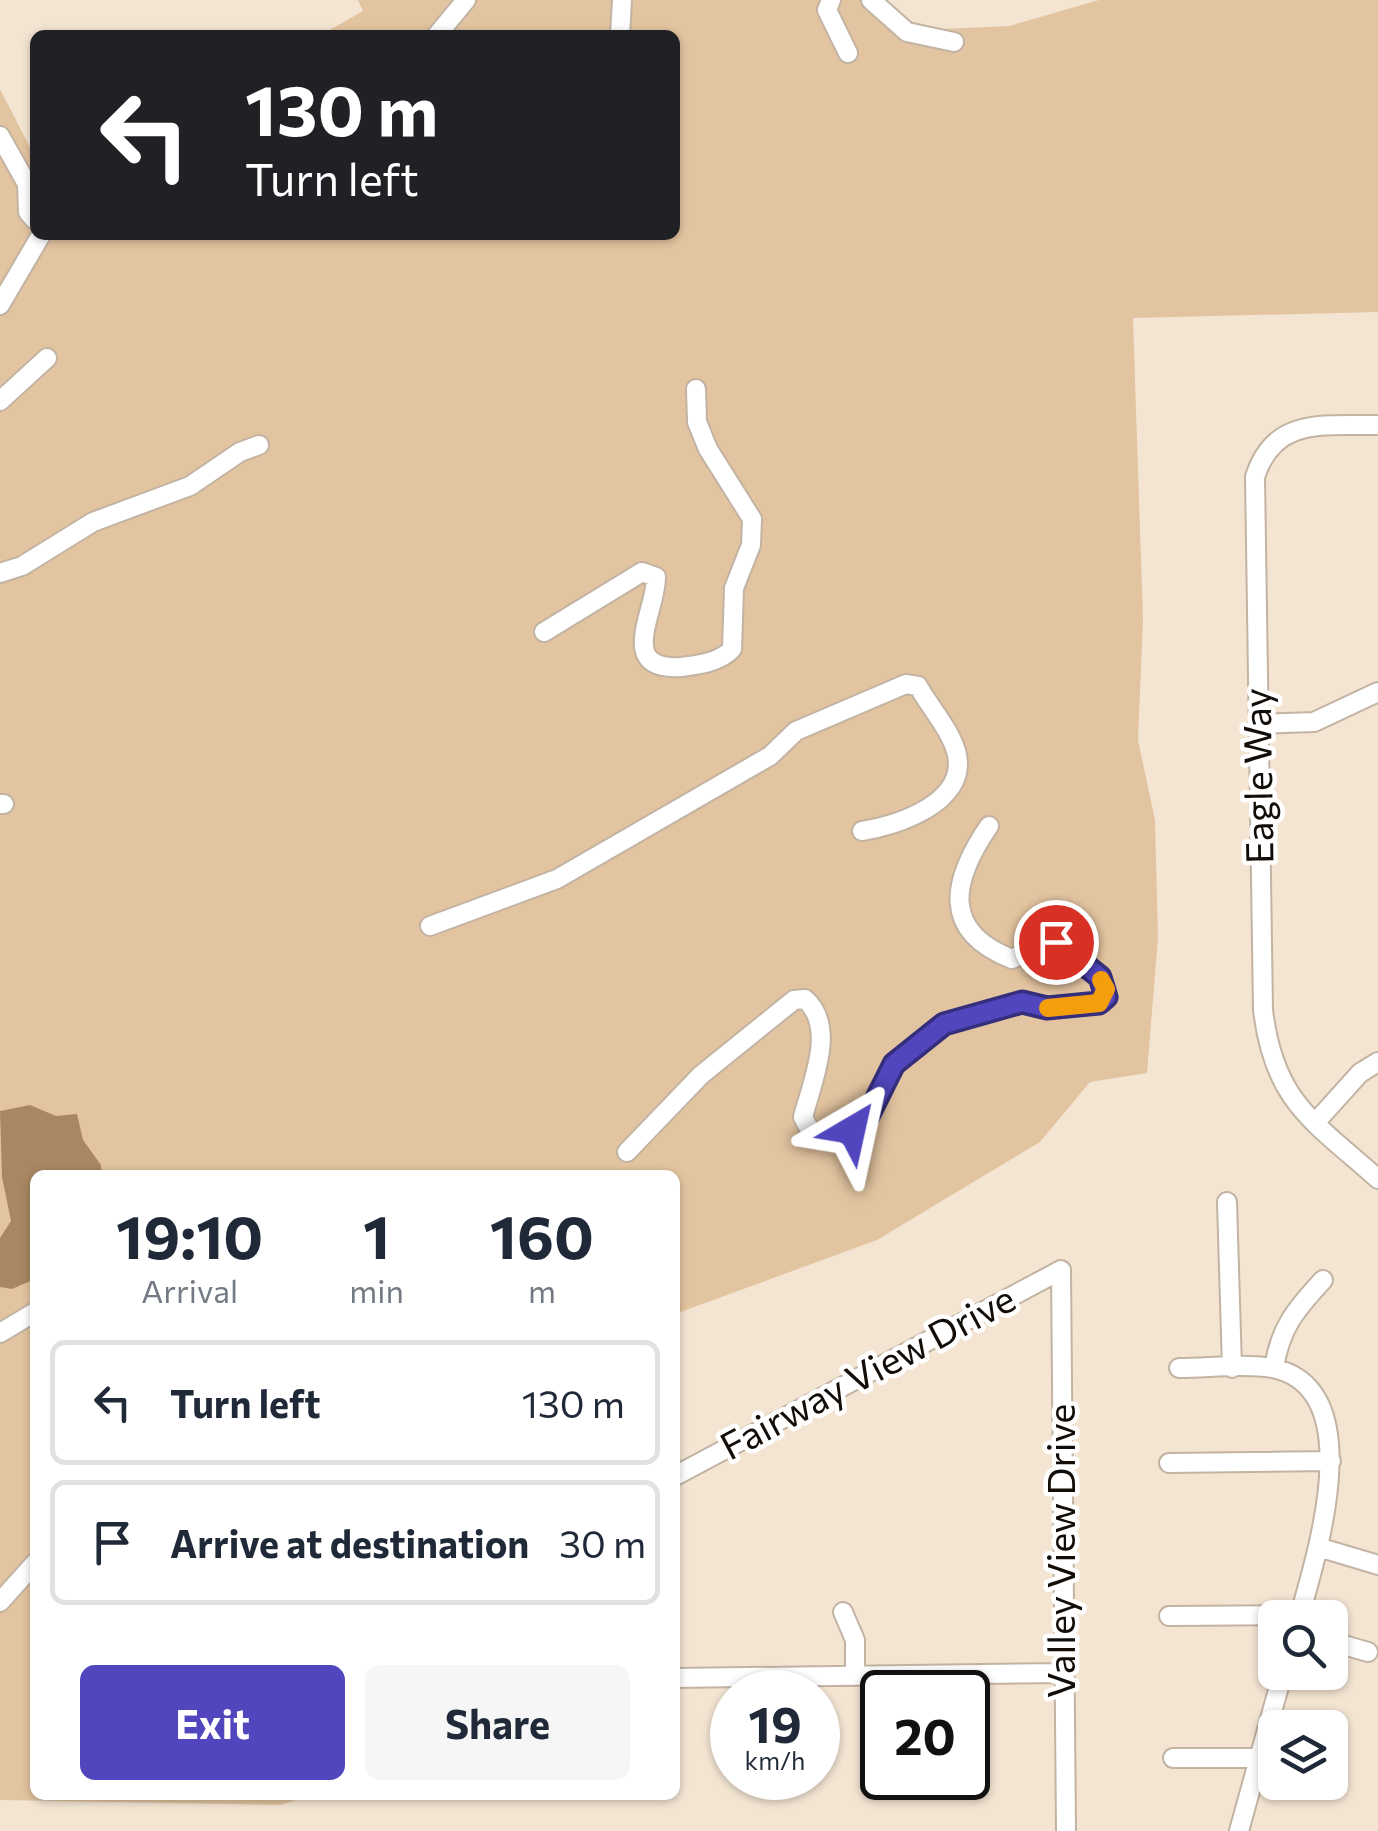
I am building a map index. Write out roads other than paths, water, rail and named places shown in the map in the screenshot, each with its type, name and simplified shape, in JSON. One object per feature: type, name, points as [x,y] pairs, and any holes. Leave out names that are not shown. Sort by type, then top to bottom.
[{"type":"street","points":[[441,30],[466,0]]},
{"type":"street","points":[[620,30],[622,0]]},
{"type":"street","points":[[832,0],[827,10],[848,53]]},
{"type":"street","points":[[871,0],[906,32],[954,42]]},
{"type":"street","points":[[0,136],[27,184],[30,214]]},
{"type":"street","points":[[0,305],[38,240]]},
{"type":"street","points":[[0,401],[47,358]]},
{"type":"street","points":[[544,632],[642,572],[656,577],[644,626],[645,652],[650,659],[661,666],[678,667],[725,656],[732,649],[734,588],[751,544],[752,518],[708,449],[697,422],[696,389]]},
{"type":"street","name":"Eagle Way","points":[[1378,425],[1313,426],[1282,435],[1263,452],[1255,476],[1263,1010],[1268,1048],[1281,1085],[1314,1123],[1378,1179]]},
{"type":"street","points":[[0,572],[22,566],[94,522],[190,486],[240,452],[259,445]]},
{"type":"street","points":[[430,926],[558,879],[770,756],[796,731],[906,684],[918,686],[957,754],[956,772],[922,815],[896,826],[862,831]]},
{"type":"street","points":[[1258,724],[1314,722],[1378,692]]},
{"type":"street","points":[[627,1152],[701,1076],[794,1000],[805,999],[813,1006],[818,1028],[819,1063],[803,1116],[814,1138],[852,1130],[867,1118],[894,1064],[944,1024],[1022,1002],[1047,1008],[1099,1003],[1106,997],[1100,977],[1056,942],[1044,943],[1012,960],[969,931],[958,917],[958,900],[973,849],[989,826]]},
{"type":"street","points":[[1314,1123],[1360,1073],[1378,1062]]},
{"type":"street","points":[[1227,1202],[1232,1368]]},
{"type":"street","name":"Fairway View Drive","points":[[680,1473],[1061,1270]]},
{"type":"street","name":"Valley View Drive","points":[[1061,1270],[1066,1831]]},
{"type":"street","points":[[1274,1368],[1278,1340],[1288,1317],[1322,1280]]},
{"type":"street","points":[[0,1333],[30,1315]]},
{"type":"street","points":[[1179,1368],[1274,1368],[1302,1382],[1320,1402],[1331,1461],[1318,1546],[1304,1600]]},
{"type":"street","points":[[1168,1463],[1331,1461]]},
{"type":"street","points":[[1318,1546],[1378,1564]]},
{"type":"street","points":[[0,1602],[30,1569]]},
{"type":"street","points":[[843,1612],[855,1640],[855,1676]]},
{"type":"street","points":[[1170,1616],[1258,1616]]},
{"type":"street","points":[[1348,1646],[1368,1652]]},
{"type":"street","points":[[680,1678],[1062,1673]]},
{"type":"street","points":[[1239,1831],[1278,1690]]},
{"type":"street","points":[[1173,1758],[1257,1758]]}]
